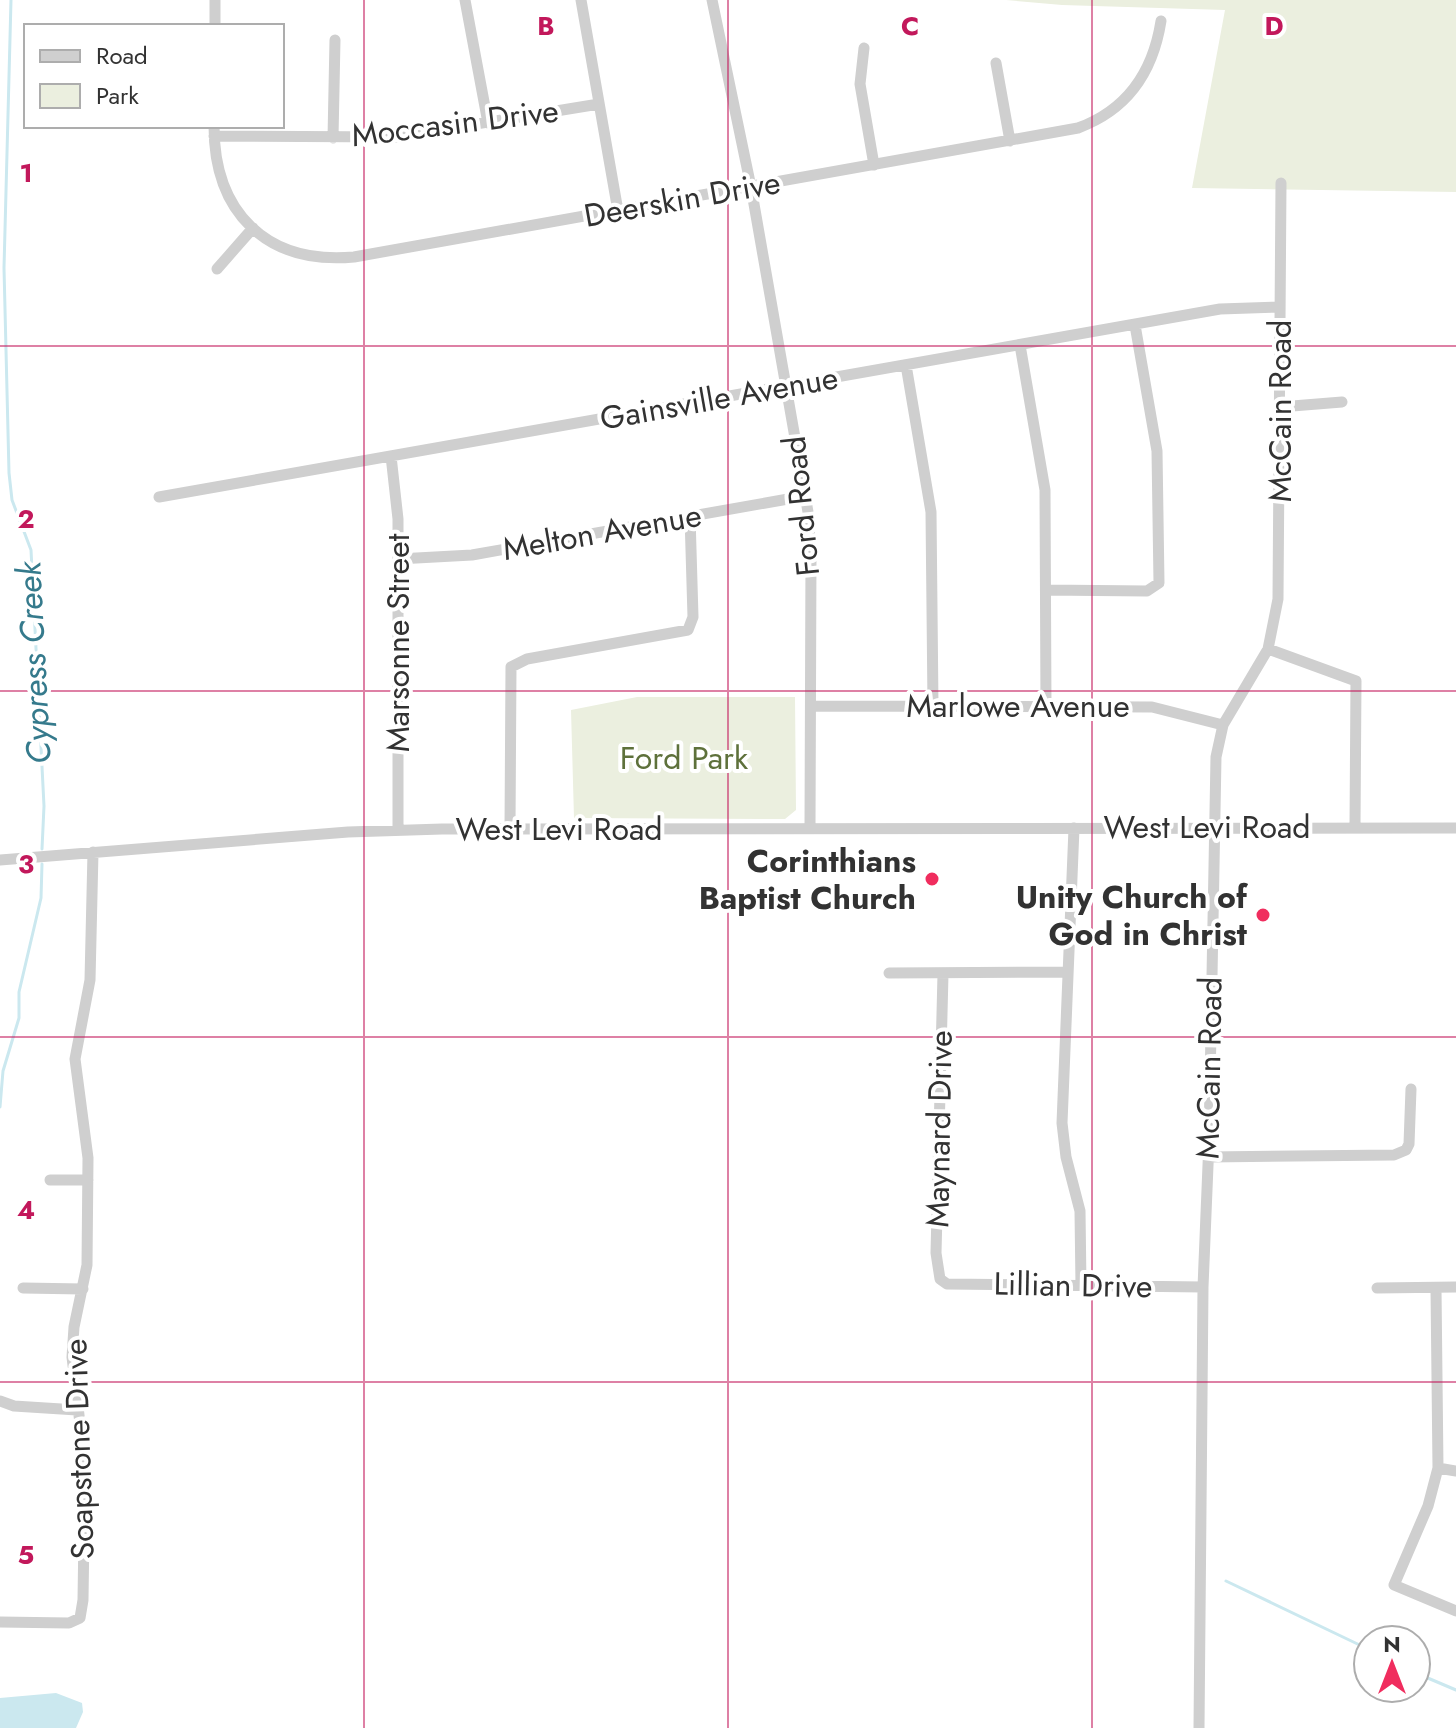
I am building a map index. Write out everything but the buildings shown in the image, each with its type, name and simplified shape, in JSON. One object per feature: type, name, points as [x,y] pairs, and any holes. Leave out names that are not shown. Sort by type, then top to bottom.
[{"type":"street","points":[[215,0],[215,24]]},
{"type":"street","points":[[465,0],[488,123]]},
{"type":"street","points":[[581,0],[618,211]]},
{"type":"street","name":"Ford Road","points":[[712,0],[751,187],[811,544],[810,828]]},
{"type":"street","name":"Deerskin Drive","points":[[214,131],[220,182],[232,204],[253,228],[294,253],[336,258],[1078,128],[1115,109],[1148,69],[1161,21]]},
{"type":"street","points":[[333,138],[335,40]]},
{"type":"street","points":[[864,48],[860,84],[874,165]]},
{"type":"street","points":[[996,63],[1010,141]]},
{"type":"street","name":"Moccasin Drive","points":[[214,131],[333,138],[411,136],[599,104]]},
{"type":"street","name":"McCain Road","points":[[1199,1728],[1203,1287],[1217,746],[1223,725],[1268,649],[1278,599],[1281,183]]},
{"type":"street","points":[[217,269],[253,228]]},
{"type":"street","name":"Gainsville Avenue","points":[[159,497],[1229,308],[1280,307]]},
{"type":"street","points":[[1046,590],[1147,591],[1159,583],[1157,451],[1135,325]]},
{"type":"street","points":[[1020,345],[1045,490],[1046,706]]},
{"type":"street","points":[[906,365],[931,512],[933,706]]},
{"type":"street","points":[[1280,407],[1342,402]]},
{"type":"street","name":"Marsonne Street","points":[[391,456],[397,494],[398,830]]},
{"type":"street","name":"Melton Avenue","points":[[398,559],[472,555],[805,496]]},
{"type":"street","points":[[510,828],[511,667],[527,659],[688,630],[693,617],[690,516]]},
{"type":"street","points":[[1268,649],[1356,681],[1355,826]]},
{"type":"street","name":"Marlowe Avenue","points":[[811,706],[1152,707],[1223,725]]},
{"type":"street","points":[[1074,828],[1072,913],[1065,972],[1063,1134],[1081,1218],[1081,1285]]},
{"type":"street","name":"West Levi Road","points":[[0,860],[398,830],[1456,828]]},
{"type":"street","name":"Soapstone Drive","points":[[0,1622],[69,1623],[80,1618],[85,1465],[72,1357],[74,1327],[87,1265],[88,1180],[75,1059],[90,980],[93,852]]},
{"type":"street","points":[[889,973],[1065,972]]},
{"type":"street","name":"Maynard Drive","points":[[943,974],[936,1253],[943,1282]]},
{"type":"street","points":[[1208,1157],[1394,1155],[1406,1150],[1409,1144],[1411,1089]]},
{"type":"street","points":[[50,1180],[88,1180]]},
{"type":"street","name":"Lillian Drive","points":[[943,1282],[1203,1287]]},
{"type":"street","points":[[1377,1288],[1456,1287]]},
{"type":"street","points":[[23,1288],[83,1289]]},
{"type":"street","points":[[1436,1289],[1438,1468],[1428,1506],[1394,1585],[1456,1611]]},
{"type":"street","points":[[0,1401],[14,1406],[77,1410]]},
{"type":"street","points":[[1438,1468],[1456,1471]]},
{"type":"green space","points":[[1006,0],[1456,0],[1456,192],[1192,188],[1225,10],[1062,5]]},
{"type":"green space","name":"Ford Park","points":[[637,697],[795,697],[796,810],[785,819],[574,818],[571,710]]},
{"type":"water","points":[[56,1693],[82,1703],[83,1712],[76,1728],[0,1728],[0,1698]]},
{"type":"waterway","name":"Cypress Creek","points":[[11,0],[4,268],[9,473],[12,500],[31,550],[44,806],[42,849]]},
{"type":"waterway","name":"Cypress Creek","points":[[0,1107],[3,1071],[19,1018],[19,992],[41,898],[42,864]]},
{"type":"waterway","points":[[1226,1581],[1352,1641]]},
{"type":"waterway","points":[[1432,1680],[1456,1690]]},
{"type":"place","name":"Corinthians Baptist Church","points":[[932,879]]},
{"type":"place","name":"Unity Church of God in Christ","points":[[1263,915]]}]
